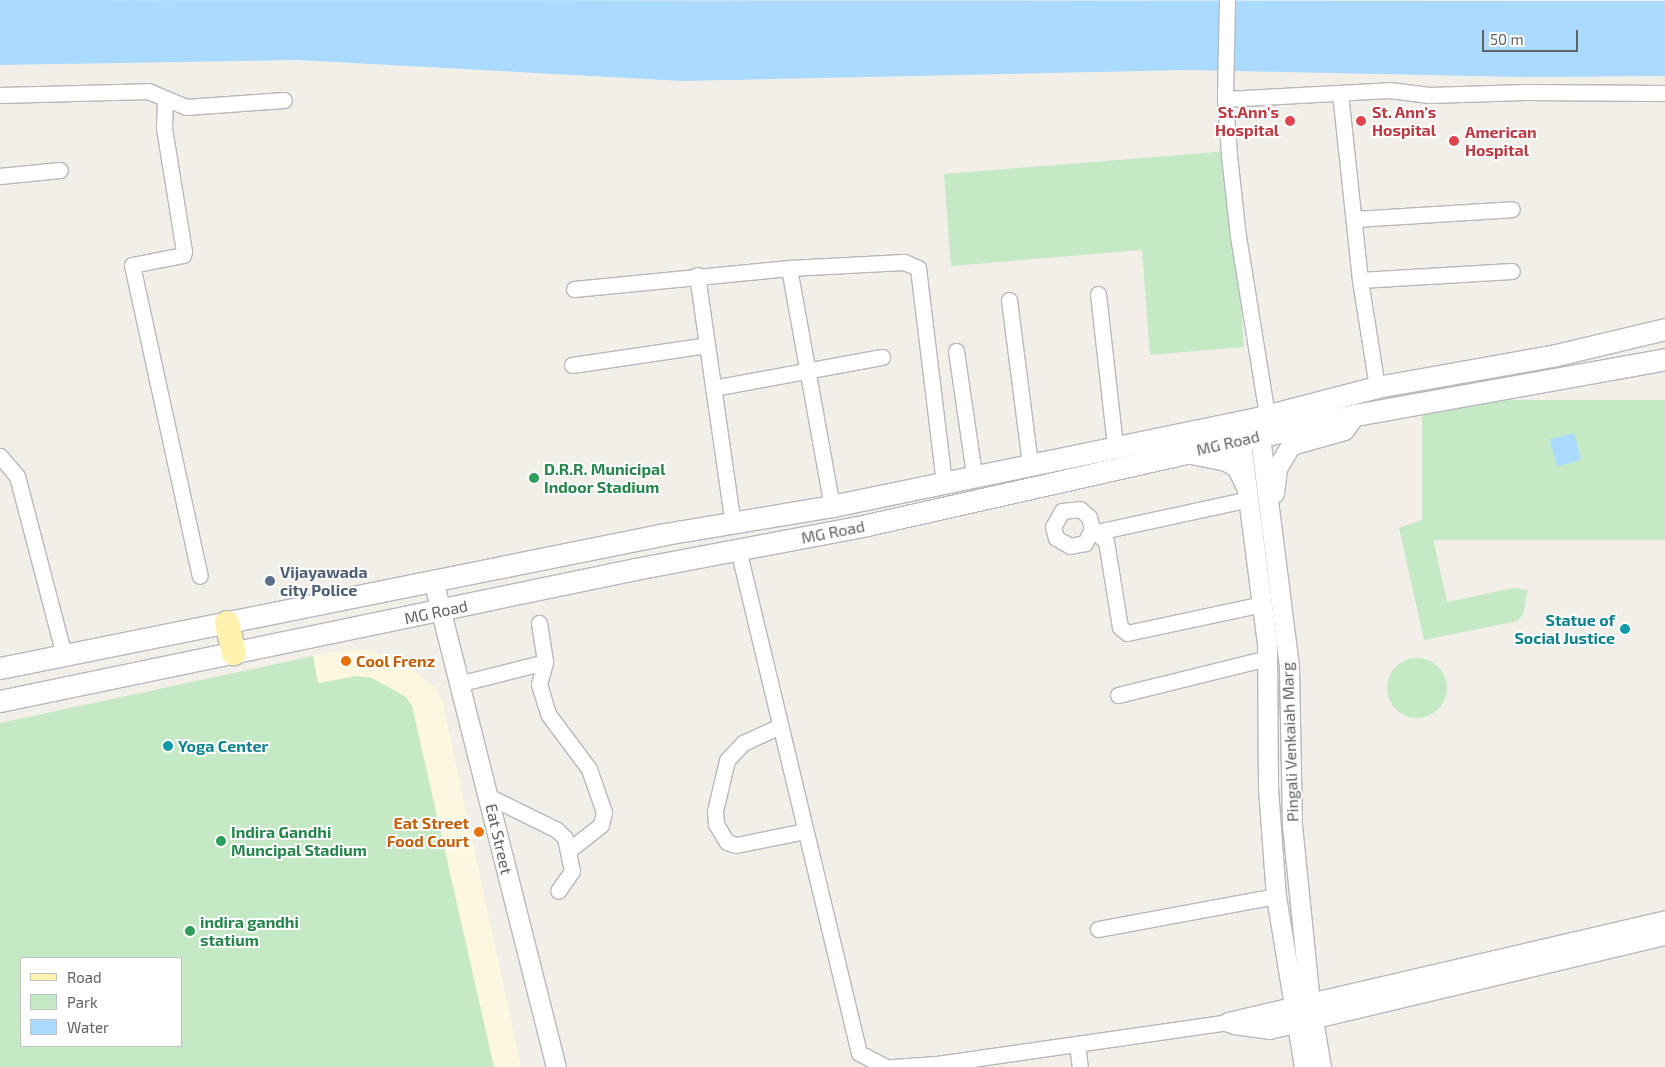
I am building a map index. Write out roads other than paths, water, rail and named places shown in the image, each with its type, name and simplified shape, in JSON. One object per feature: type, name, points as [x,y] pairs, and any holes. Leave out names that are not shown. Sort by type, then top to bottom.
[{"type":"main road","name":"MG Road","points":[[0,701],[738,549],[867,525],[1184,453],[1253,426],[1377,387],[1556,355],[1665,329]]},
{"type":"main road","name":"MG Road","points":[[0,668],[665,534],[832,506],[1115,446],[1253,426],[1356,415],[1665,359]]},
{"type":"main road","points":[[227,623],[234,653]]},
{"type":"street","points":[[1227,0],[1225,94],[1253,426]]},
{"type":"street","points":[[1225,94],[1340,93],[1389,90],[1430,95],[1525,92],[1665,93]]},
{"type":"street","points":[[0,95],[148,91],[186,107],[284,100]]},
{"type":"street","points":[[1340,93],[1355,219],[1360,280],[1377,387]]},
{"type":"street","points":[[165,99],[164,128],[184,251],[183,255],[132,264],[200,576]]},
{"type":"street","points":[[0,176],[60,170]]},
{"type":"street","points":[[1355,219],[1512,209]]},
{"type":"street","points":[[574,289],[697,275],[789,268],[904,262],[918,268],[944,482]]},
{"type":"street","points":[[789,268],[832,506]]},
{"type":"street","points":[[1360,280],[1512,271]]},
{"type":"street","points":[[697,275],[733,524]]},
{"type":"street","points":[[1098,294],[1115,446]]},
{"type":"street","points":[[1009,300],[1030,464]]},
{"type":"street","points":[[572,365],[707,344]]},
{"type":"street","points":[[956,351],[974,475]]},
{"type":"street","points":[[713,388],[882,357]]},
{"type":"street","points":[[1267,514],[1277,468],[1291,445],[1344,430],[1356,415]]},
{"type":"street","name":"Pingali Venkaiah Marg","points":[[1253,426],[1249,496],[1268,658],[1267,747],[1276,896],[1303,1012],[1322,1067]]},
{"type":"street","name":"Pingali Venkaiah Marg","points":[[1253,426],[1289,668],[1292,825],[1303,1012],[1304,1067]]},
{"type":"street","points":[[1184,453],[1226,461],[1237,468],[1249,496],[1094,530],[1106,541],[1120,627],[1127,633],[1262,604]]},
{"type":"street","points":[[0,456],[17,476],[64,655]]},
{"type":"street","points":[[738,549],[859,1053],[887,1067]]},
{"type":"street","name":"Eat Street","points":[[433,580],[438,612],[488,796],[556,1067]]},
{"type":"street","points":[[539,623],[545,662],[539,684],[548,714],[589,770],[604,812],[601,825],[569,850]]},
{"type":"street","points":[[1118,695],[1268,658]]},
{"type":"street","points":[[458,684],[545,662]]},
{"type":"street","points":[[780,726],[743,743],[728,760],[716,811],[716,824],[727,842],[736,845],[805,831]]},
{"type":"street","points":[[1267,747],[1291,749]]},
{"type":"street","points":[[488,796],[557,830],[565,838],[572,871],[558,891]]},
{"type":"street","points":[[1098,929],[1276,896]]},
{"type":"street","points":[[1303,1012],[1665,920]]},
{"type":"street","points":[[892,1067],[937,1064],[1303,1012],[1665,935]]},
{"type":"street","points":[[1077,1044],[1080,1067]]},
{"type":"water","points":[[0,0],[1665,1],[1665,76],[1524,77],[1186,70],[683,81],[298,60],[0,65]]},
{"type":"water","points":[[1574,433],[1581,460],[1557,467],[1550,439]]},
{"type":"place","name":"St.Ann's Hospital","points":[[1290,121]]},
{"type":"place","name":"St. Ann's Hospital","points":[[1361,121]]},
{"type":"place","name":"American Hospital","points":[[1454,141]]},
{"type":"place","name":"D.R.R. Municipal Indoor Stadium","points":[[534,478]]},
{"type":"place","name":"Vijayawada city Police","points":[[270,581]]},
{"type":"place","name":"Statue of Social Justice","points":[[1625,629]]},
{"type":"place","name":"Cool Frenz","points":[[346,661]]},
{"type":"place","name":"Yoga Center","points":[[168,746]]},
{"type":"place","name":"Eat Street Food Court","points":[[479,832]]},
{"type":"place","name":"Indira Gandhi Muncipal Stadium","points":[[221,841]]},
{"type":"place","name":"indira gandhi statium","points":[[190,931]]}]
